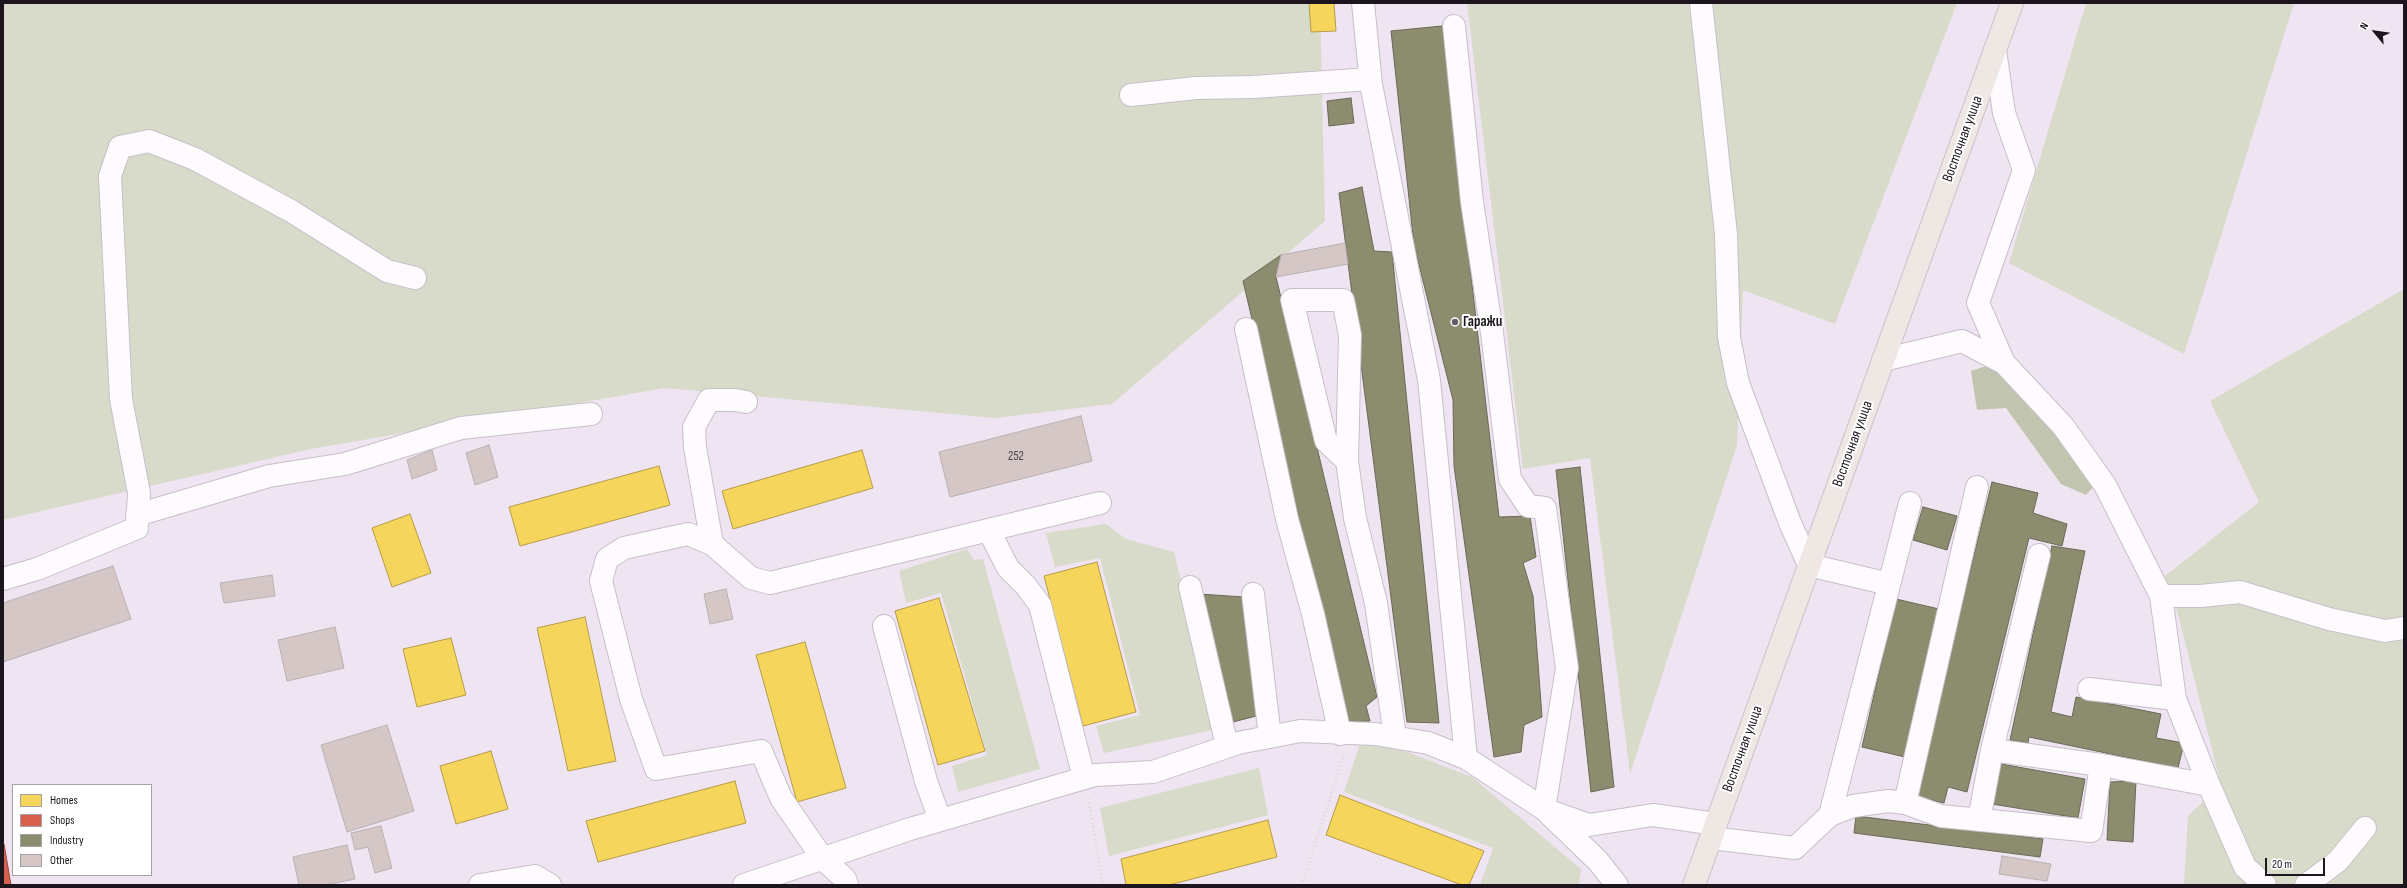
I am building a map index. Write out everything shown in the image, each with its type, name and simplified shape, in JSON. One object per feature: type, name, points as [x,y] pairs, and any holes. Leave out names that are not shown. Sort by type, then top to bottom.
[{"type":"main road","name":"Восточная улица","points":[[1694,885],[2012,3]]},
{"type":"lane","points":[[1363,3],[1370,79],[1429,380],[1466,758]]},
{"type":"lane","points":[[1701,3],[1726,234],[1729,337],[1738,383],[1790,523],[1809,565],[1889,584]]},
{"type":"lane","points":[[1454,26],[1472,202],[1492,333],[1510,479],[1528,506],[1545,508],[1567,668],[1544,809]]},
{"type":"lane","points":[[1995,50],[2004,113],[2024,170],[1978,303],[2004,363]]},
{"type":"lane","points":[[1131,95],[1196,88],[1253,87],[1370,79]]},
{"type":"lane","points":[[3,579],[37,569],[137,528],[138,493],[121,399],[110,176],[120,147],[149,141],[195,159],[291,211],[387,271],[415,278]]},
{"type":"lane","points":[[1346,461],[1326,441],[1292,300],[1343,300],[1350,335],[1346,461],[1355,518],[1376,602],[1395,737]]},
{"type":"lane","points":[[1246,329],[1287,519],[1345,734]]},
{"type":"lane","points":[[1883,360],[1962,341],[2004,363],[2063,426],[2105,485],[2161,596],[2174,699],[2209,785],[2245,867],[2265,885]]},
{"type":"lane","points":[[712,544],[695,447],[694,427],[709,400],[735,400],[746,402]]},
{"type":"lane","points":[[137,515],[269,476],[345,464],[461,428],[591,414]]},
{"type":"lane","points":[[1905,803],[1977,487]]},
{"type":"lane","points":[[847,885],[845,879],[824,859],[781,798],[761,751],[656,769],[631,699],[601,581],[607,559],[624,548],[688,534],[712,544],[751,578],[770,583],[1100,503]]},
{"type":"lane","points":[[1830,815],[1910,503]]},
{"type":"lane","points":[[989,531],[1008,568],[1026,586],[1040,605],[1084,778]]},
{"type":"lane","points":[[1979,820],[1992,750],[2039,555]]},
{"type":"lane","points":[[1190,587],[1227,746]]},
{"type":"lane","points":[[2161,596],[2201,596],[2240,592],[2329,619],[2385,631],[2404,628]]},
{"type":"lane","points":[[1253,594],[1270,737]]},
{"type":"lane","points":[[884,626],[926,781],[940,820]]},
{"type":"lane","points":[[2089,689],[2174,699]]},
{"type":"lane","points":[[744,885],[940,820],[1095,774],[1153,772],[1227,746],[1300,732],[1375,734],[1395,737],[1428,743],[1466,758],[1544,809],[1598,861],[1617,885]]},
{"type":"lane","points":[[1992,750],[2101,765],[2209,785]]},
{"type":"lane","points":[[1544,809],[1589,825],[1653,815],[1713,831],[1795,848],[1830,815],[1853,806],[1888,802],[1905,803],[1941,816],[2091,831],[2101,765]]},
{"type":"lane","points":[[2306,885],[2338,862],[2365,828]]},
{"type":"lane","points":[[480,885],[535,876],[550,885]]},
{"type":"path","points":[[1302,885],[1345,734]]},
{"type":"path","points":[[1084,778],[1103,885]]},
{"type":"green space","points":[[3,3],[1320,3],[1325,221],[1112,404],[995,418],[665,388],[311,449],[3,520]]},
{"type":"green space","points":[[1467,3],[1957,3],[1835,324],[1743,290],[1737,445],[1630,774],[1590,458],[1523,469]]},
{"type":"green space","points":[[2086,3],[2294,3],[2184,354],[2009,263]]},
{"type":"green space","points":[[2404,289],[2404,885],[2184,885],[2188,816],[2221,785],[2176,607],[2165,576],[2259,502],[2210,401]]},
{"type":"green space","points":[[1989,365],[2021,390],[2096,484],[2086,495],[2061,484],[2006,408],[1977,410],[1971,371]]},
{"type":"green space","points":[[1106,524],[1126,539],[1174,552],[1218,729],[1104,753],[1096,726],[1140,715],[1100,558],[1055,567],[1046,533]]},
{"type":"green space","points":[[967,549],[974,560],[983,559],[1040,769],[958,792],[952,766],[987,755],[941,593],[906,603],[899,571]]},
{"type":"green space","points":[[1360,744],[1402,750],[1472,777],[1581,869],[1579,885],[1480,885],[1493,848],[1344,792]]},
{"type":"green space","points":[[1259,768],[1268,815],[1109,856],[1100,808]]},
{"type":"building: Homes","points":[[1309,3],[1334,3],[1336,31],[1311,32]]},
{"type":"building: Homes","points":[[862,450],[873,488],[733,529],[722,491]]},
{"type":"building: Homes","points":[[659,466],[670,505],[520,546],[509,507]]},
{"type":"building: Homes","points":[[410,514],[431,573],[392,587],[372,528]]},
{"type":"building: Homes","points":[[1097,562],[1136,712],[1083,726],[1044,576]]},
{"type":"building: Homes","points":[[939,598],[985,751],[938,765],[895,611]]},
{"type":"building: Homes","points":[[585,617],[616,761],[568,771],[537,628]]},
{"type":"building: Homes","points":[[451,638],[466,695],[417,707],[403,649]]},
{"type":"building: Homes","points":[[805,642],[846,788],[797,802],[756,655]]},
{"type":"building: Homes","points":[[491,751],[508,809],[456,824],[440,766]]},
{"type":"building: Homes","points":[[735,781],[746,823],[598,862],[586,821]]},
{"type":"building: Homes","points":[[1340,795],[1484,851],[1469,885],[1462,885],[1326,835]]},
{"type":"building: Homes","points":[[1268,820],[1277,857],[1169,885],[1126,885],[1121,859]]},
{"type":"building: Shops","points":[[4,844],[11,885],[3,885]]},
{"type":"building: Industry","name":"Гаражи","points":[[1442,26],[1499,517],[1530,516],[1536,557],[1523,563],[1533,596],[1542,717],[1524,725],[1521,752],[1494,757],[1454,466],[1453,400],[1414,245],[1391,31]]},
{"type":"building: Industry","points":[[1351,98],[1354,123],[1329,126],[1327,101]]},
{"type":"building: Industry","points":[[1362,187],[1374,251],[1392,252],[1439,723],[1407,722],[1339,193]]},
{"type":"building: Industry","points":[[1281,255],[1276,277],[1377,697],[1366,706],[1370,721],[1347,722],[1243,281]]},
{"type":"building: Industry","points":[[1580,467],[1614,787],[1591,792],[1556,470]]},
{"type":"building: Industry","points":[[1992,482],[2038,493],[2033,513],[2067,524],[2062,546],[2029,538],[1967,792],[1948,787],[1944,803],[1915,796]]},
{"type":"building: Industry","points":[[1923,507],[1957,516],[1947,550],[1913,540]]},
{"type":"building: Industry","points":[[2052,546],[2085,551],[2051,712],[2072,717],[2076,697],[2161,714],[2156,738],[2184,743],[2178,768],[2029,737],[2028,743],[2010,740]]},
{"type":"building: Industry","points":[[1199,594],[1244,597],[1264,714],[1229,723]]},
{"type":"building: Industry","points":[[1896,599],[1939,609],[1905,757],[1862,747]]},
{"type":"building: Industry","points":[[2001,764],[2085,779],[2078,818],[1992,804]]},
{"type":"building: Industry","points":[[2136,781],[2133,842],[2107,840],[2110,782]]},
{"type":"building: Industry","points":[[1856,816],[2043,839],[2040,857],[1854,833]]},
{"type":"building: Other","points":[[1345,243],[1348,264],[1276,277],[1281,255]]},
{"type":"building: Other","points":[[1081,416],[1092,461],[950,497],[939,452]]},
{"type":"building: Other","points":[[489,445],[498,477],[475,485],[466,453]]},
{"type":"building: Other","points":[[432,450],[437,470],[412,479],[407,460]]},
{"type":"building: Other","points":[[113,566],[131,619],[3,662],[3,603]]},
{"type":"building: Other","points":[[272,575],[275,596],[224,603],[220,583]]},
{"type":"building: Other","points":[[726,589],[733,619],[710,624],[704,594]]},
{"type":"building: Other","points":[[335,627],[344,668],[287,681],[278,640]]},
{"type":"building: Other","points":[[387,725],[414,811],[347,832],[321,745]]},
{"type":"building: Other","points":[[381,826],[392,868],[375,873],[368,847],[355,850],[351,833]]},
{"type":"building: Other","points":[[347,845],[355,879],[326,885],[299,885],[293,857]]},
{"type":"building: Other","points":[[2002,856],[2051,864],[2047,881],[1999,874]]},
{"type":"place","name":"Гаражи","points":[[1455,322]]}]
